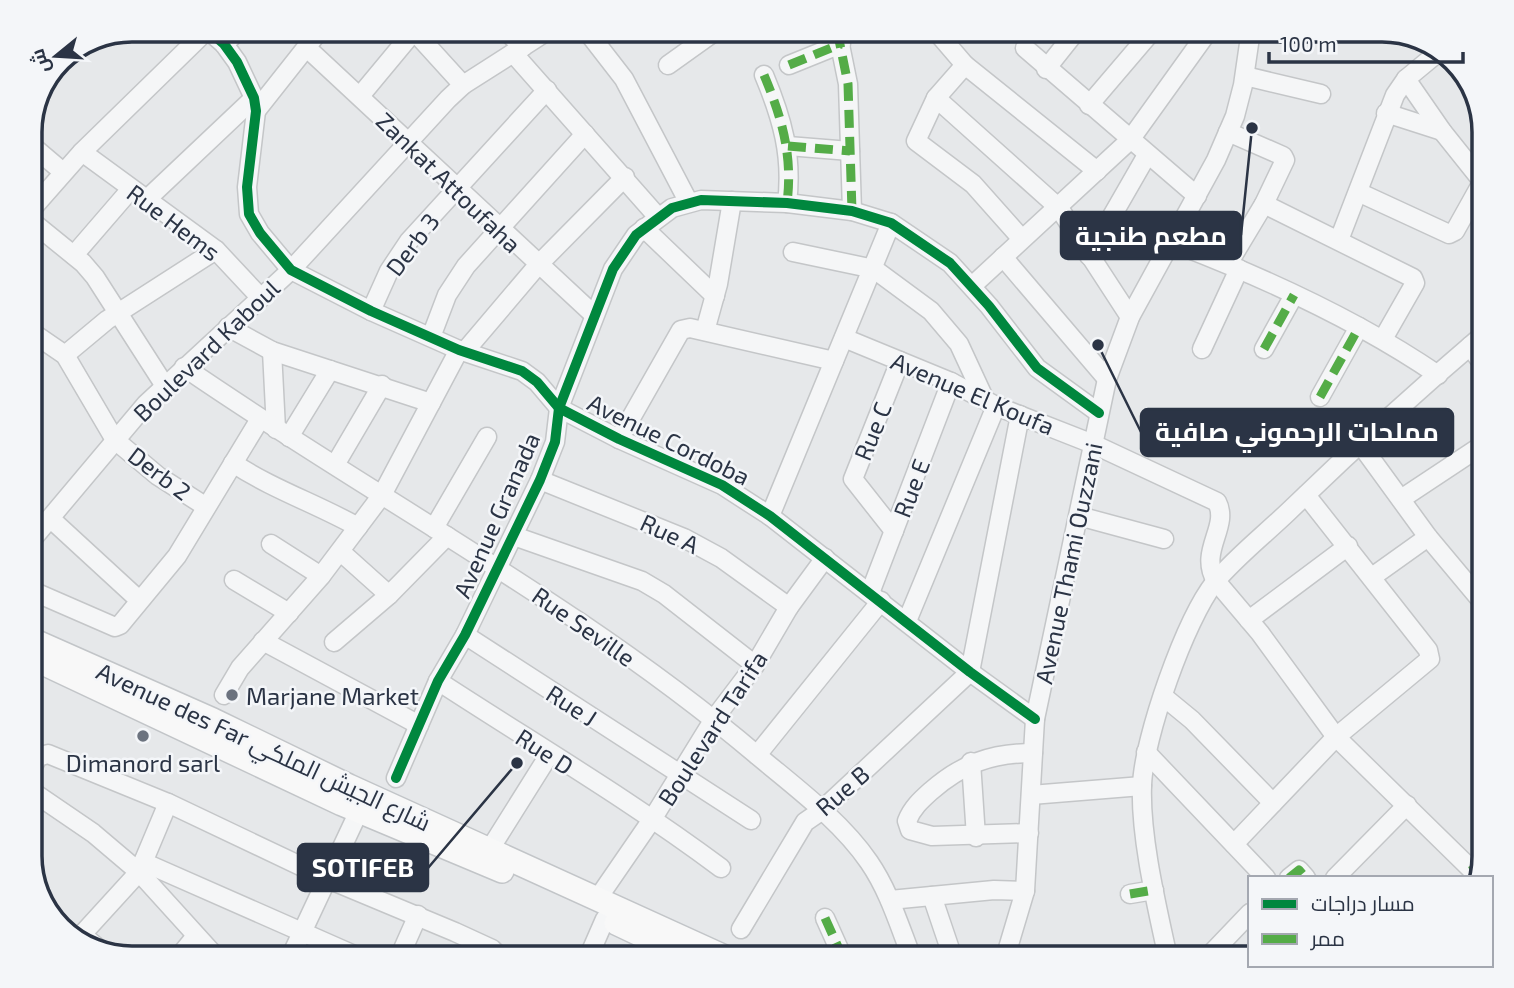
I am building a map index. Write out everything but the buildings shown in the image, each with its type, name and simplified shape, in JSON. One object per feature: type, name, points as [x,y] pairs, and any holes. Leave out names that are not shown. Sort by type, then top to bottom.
[{"type":"main road","name":"Avenue des Far شارع الجيش الملكي","points":[[42,644],[213,720],[349,786],[490,849],[601,908],[665,946]]},
{"type":"main road","name":"Avenue des Far شارع الجيش الملكي","points":[[42,663],[359,811],[514,876],[697,946]]},
{"type":"street","points":[[42,197],[82,152],[195,42]]},
{"type":"street","points":[[222,42],[237,62],[255,104],[247,187],[249,214],[260,233],[291,270]]},
{"type":"street","points":[[74,255],[138,195],[255,104],[311,42]]},
{"type":"street","points":[[360,96],[404,42]]},
{"type":"street","points":[[423,42],[463,85]]},
{"type":"street","points":[[513,42],[547,90],[625,177],[650,222],[715,296]]},
{"type":"street","name":"Boulevard Kaboul","points":[[42,529],[115,440],[165,386],[291,270],[407,142],[463,85],[530,42]]},
{"type":"street","points":[[595,42],[624,79],[688,201]]},
{"type":"street","points":[[668,65],[700,42]]},
{"type":"street","points":[[789,65],[830,42]]},
{"type":"street","points":[[840,42],[848,84],[852,211]]},
{"type":"street","points":[[948,42],[965,65],[1097,171]]},
{"type":"street","points":[[1046,69],[1067,42]]},
{"type":"street","points":[[1089,105],[1143,42]]},
{"type":"street","points":[[972,286],[1130,140],[1201,42]]},
{"type":"street","name":"Avenue Thami Ouzzani","points":[[1009,946],[1025,891],[1035,719],[1107,379],[1130,317],[1197,196],[1228,132],[1241,98],[1249,42]]},
{"type":"street","name":"Zankat Attoufaha","points":[[307,48],[593,314]]},
{"type":"street","points":[[1025,48],[1046,69],[1197,196]]},
{"type":"street","points":[[1339,240],[1386,113],[1406,79],[1432,57]]},
{"type":"street","points":[[965,65],[936,98],[916,141],[973,184],[1021,238]]},
{"type":"street","points":[[764,75],[788,146],[790,171],[787,203]]},
{"type":"street","points":[[1244,76],[1321,94]]},
{"type":"street","points":[[1406,79],[1442,131],[1472,167]]},
{"type":"street","name":"Derb 3","points":[[371,311],[398,256],[547,90]]},
{"type":"street","points":[[936,98],[1059,208],[1130,317]]},
{"type":"street","points":[[1386,113],[1442,131]]},
{"type":"street","points":[[1202,349],[1234,267],[1285,160],[1283,156],[1228,132]]},
{"type":"street","points":[[431,337],[456,280],[584,134]]},
{"type":"street","points":[[788,146],[850,151]]},
{"type":"street","name":"Rue Hems","points":[[82,152],[215,250],[260,297]]},
{"type":"street","points":[[42,154],[63,172]]},
{"type":"street","points":[[1089,256],[1147,155]]},
{"type":"street","points":[[224,695],[240,668],[341,552],[382,495],[431,402],[462,351],[538,265],[625,177]]},
{"type":"street","points":[[1358,192],[1449,234],[1455,230],[1472,200]]},
{"type":"street","name":"Avenue Granada","points":[[396,778],[438,681],[465,635],[540,480],[555,443],[559,408],[593,314],[623,253],[650,222],[688,201],[787,203],[852,211],[891,223],[928,245],[972,286],[1037,368],[1098,414]]},
{"type":"street","points":[[698,330],[715,296],[732,201]]},
{"type":"street","points":[[1264,204],[1414,280],[1383,339]]},
{"type":"street","points":[[770,516],[891,223]]},
{"type":"street","points":[[42,230],[74,255],[95,277],[165,386]]},
{"type":"street","points":[[1171,242],[1234,267],[1359,327],[1383,339],[1438,375]]},
{"type":"street","points":[[42,339],[65,355],[118,313],[215,250]]},
{"type":"street","points":[[793,252],[874,269],[931,311],[948,328],[990,402],[907,621]]},
{"type":"street","points":[[1003,257],[1107,379]]},
{"type":"street","name":"Avenue Cordoba","points":[[291,270],[371,311],[462,351],[522,371],[543,388],[559,408],[618,439],[722,485],[770,516],[970,673],[1035,719]]},
{"type":"street","points":[[1264,349],[1294,295]]},
{"type":"street","points":[[228,327],[272,351],[382,384],[431,402]]},
{"type":"street","points":[[1320,397],[1359,327]]},
{"type":"street","points":[[618,439],[677,332],[698,330],[834,361]]},
{"type":"street","name":"Avenue El Koufa","points":[[844,338],[1093,444],[1217,502],[1220,517],[1209,556],[1210,572],[1216,582]]},
{"type":"street","points":[[1166,946],[1154,890],[1142,786],[1146,752],[1196,612],[1216,582],[1306,495],[1470,346],[1472,349]]},
{"type":"street","points":[[272,351],[282,433]]},
{"type":"street","name":"Derb 2","points":[[65,355],[115,440],[158,476],[205,506]]},
{"type":"street","name":"Rue C","points":[[894,531],[853,479],[900,361]]},
{"type":"street","name":"Rue Seville","points":[[184,367],[282,433],[498,566],[714,719],[821,811],[868,860],[890,900],[907,946]]},
{"type":"street","points":[[282,433],[330,370]]},
{"type":"street","name":"Rue E","points":[[757,755],[875,597],[894,531],[951,382]]},
{"type":"street","points":[[335,465],[382,384]]},
{"type":"street","points":[[970,673],[1020,415]]},
{"type":"street","points":[[42,595],[116,628],[177,556],[260,419]]},
{"type":"street","points":[[334,642],[389,595],[441,532],[487,437]]},
{"type":"street","points":[[1361,445],[1428,537],[1472,590]]},
{"type":"street","points":[[1401,499],[1472,452]]},
{"type":"street","points":[[233,463],[262,482],[301,496],[358,527]]},
{"type":"street","name":"Rue A","points":[[540,480],[684,538],[721,558],[789,607]]},
{"type":"street","points":[[1234,844],[1336,737],[1430,659],[1428,650],[1373,577],[1306,495]]},
{"type":"street","points":[[1080,516],[1164,539]]},
{"type":"street","points":[[51,519],[138,599]]},
{"type":"street","points":[[514,536],[642,581],[664,594],[755,665]]},
{"type":"street","points":[[1373,577],[1428,537]]},
{"type":"street","points":[[271,544],[321,576]]},
{"type":"street","points":[[1249,620],[1348,546]]},
{"type":"street","points":[[341,552],[389,595]]},
{"type":"street","name":"Boulevard Tarifa","points":[[591,946],[601,908],[653,818],[714,719],[755,665],[789,607],[825,558]]},
{"type":"street","points":[[234,580],[289,613]]},
{"type":"street","points":[[1216,582],[1249,620],[1336,737],[1470,870]]},
{"type":"street","name":"Rue J","points":[[465,635],[576,709],[682,772],[751,820]]},
{"type":"street","points":[[263,641],[419,725]]},
{"type":"street","name":"Rue B","points":[[741,929],[805,822],[821,811],[970,673]]},
{"type":"street","name":"Rue D","points":[[438,681],[550,755],[653,818]]},
{"type":"street","points":[[1164,697],[1192,720],[1273,803]]},
{"type":"street","points":[[1146,752],[1264,876]]},
{"type":"street","points":[[1029,833],[976,836],[922,834],[907,825],[919,801],[954,771],[971,762],[997,756],[1033,753]]},
{"type":"street","points":[[42,756],[48,754],[168,803],[328,879],[418,915],[484,946]]},
{"type":"street","points":[[490,849],[550,755]]},
{"type":"street","points":[[971,762],[976,836]]},
{"type":"street","points":[[1031,795],[1142,786]]},
{"type":"street","points":[[42,798],[141,867],[331,946]]},
{"type":"street","points":[[84,932],[141,867],[168,803]]},
{"type":"street","points":[[1337,876],[1407,805]]},
{"type":"street","points":[[295,946],[359,811]]},
{"type":"street","points":[[653,818],[721,868]]},
{"type":"street","points":[[141,867],[206,946]]},
{"type":"street","points":[[1292,876],[1299,870],[1304,876]]},
{"type":"street","points":[[890,900],[994,890],[1025,891]]},
{"type":"street","points":[[1130,894],[1154,890]]},
{"type":"street","points":[[932,896],[949,946]]},
{"type":"street","points":[[404,946],[418,915]]},
{"type":"street","points":[[1219,946],[1248,917]]},
{"type":"street","points":[[825,918],[838,946]]},
{"type":"street","points":[[188,946],[197,936]]},
{"type":"marked path","points":[[839,42],[848,84],[852,211]]},
{"type":"marked path","points":[[789,65],[841,44]]},
{"type":"marked path","points":[[764,75],[776,107],[787,153],[787,203]]},
{"type":"marked path","points":[[788,146],[850,151]]},
{"type":"marked path","points":[[1264,349],[1294,295]]},
{"type":"marked path","points":[[1320,397],[1359,327]]},
{"type":"marked path","points":[[1292,876],[1299,870],[1304,876]]},
{"type":"marked path","points":[[1130,894],[1154,890]]},
{"type":"marked path","points":[[825,918],[838,946]]},
{"type":"cycle path","points":[[222,42],[237,62],[254,98],[256,111],[247,187],[249,214],[260,233],[291,270],[371,311],[459,350],[522,371],[537,382],[559,408],[619,439],[722,485],[770,516],[970,672],[1035,719]]},
{"type":"cycle path","points":[[396,778],[438,681],[465,635],[540,480],[555,442],[559,408],[613,269],[636,235],[672,208],[701,200],[787,203],[852,211],[891,223],[950,263],[989,306],[1037,368],[1099,413]]},
{"type":"place","name":"مطعم طنجية","points":[[1252,128]]},
{"type":"place","name":"مملحات الرحموني صافية","points":[[1098,345]]},
{"type":"place","name":"Marjane Market","points":[[232,695]]},
{"type":"place","name":"Dimanord sarl","points":[[143,736]]},
{"type":"place","name":"SOTIFEB","points":[[517,763]]}]
